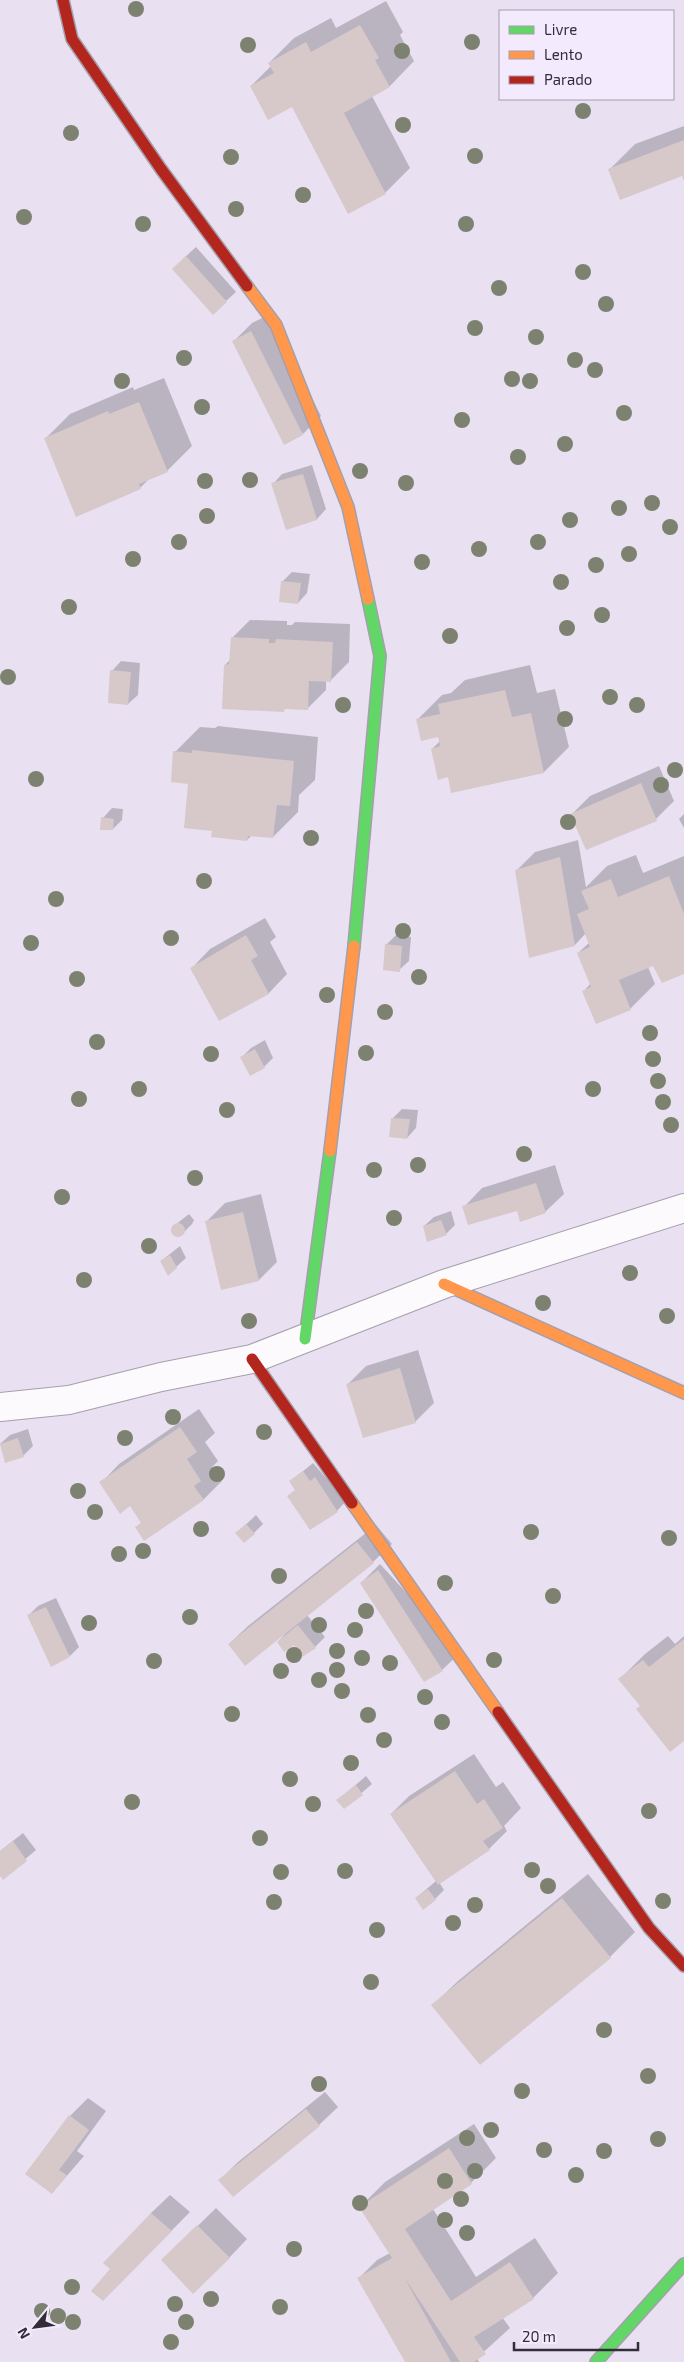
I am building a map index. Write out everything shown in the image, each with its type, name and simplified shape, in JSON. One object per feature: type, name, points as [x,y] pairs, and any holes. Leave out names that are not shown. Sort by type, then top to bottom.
[{"type":"street","points":[[64,0],[72,39],[161,169],[276,325],[348,507],[380,656],[349,1001],[305,1339]]},
{"type":"street","points":[[0,1407],[69,1400],[161,1377],[252,1359],[444,1284],[684,1208]]},
{"type":"street","points":[[444,1284],[684,1393]]},
{"type":"street","points":[[252,1359],[650,1928],[684,1966]]},
{"type":"street","points":[[596,2362],[684,2264]]},
{"type":"building","points":[[360,25],[379,58],[375,60],[390,87],[344,113],[386,194],[348,214],[292,107],[268,120],[250,86],[274,73],[268,63],[306,42],[311,52]]},
{"type":"building","points":[[684,140],[684,181],[682,176],[620,200],[608,169]]},
{"type":"building","points":[[186,256],[227,302],[213,315],[172,269]]},
{"type":"building","points":[[251,331],[303,435],[284,445],[232,341]]},
{"type":"building","points":[[139,402],[168,472],[139,484],[141,489],[76,517],[44,438],[108,411],[109,414]]},
{"type":"building","points":[[303,474],[317,520],[286,530],[271,483]]},
{"type":"building","points":[[281,581],[301,583],[298,604],[279,602]]},
{"type":"building","points":[[231,637],[269,639],[269,643],[275,643],[276,639],[333,642],[331,682],[309,681],[308,710],[284,709],[284,712],[222,709],[224,665],[229,664]]},
{"type":"building","points":[[110,670],[131,672],[128,705],[108,703]]},
{"type":"building","points":[[505,690],[512,717],[531,713],[544,773],[451,793],[448,777],[438,780],[431,749],[440,746],[438,737],[421,741],[416,719],[440,714],[438,704]]},
{"type":"building","points":[[192,750],[294,761],[290,806],[277,805],[273,838],[248,836],[247,841],[211,837],[212,831],[184,828],[188,784],[171,782],[173,751],[192,753]]},
{"type":"building","points":[[641,783],[657,821],[586,850],[570,814]]},
{"type":"building","points":[[101,817],[114,819],[113,830],[100,830]]},
{"type":"building","points":[[560,857],[575,946],[529,958],[515,870]]},
{"type":"building","points":[[669,876],[684,914],[684,974],[662,983],[653,966],[619,980],[631,1010],[596,1024],[582,991],[591,987],[577,953],[590,947],[577,914],[589,909],[581,891],[611,879],[618,897]]},
{"type":"building","points":[[246,935],[258,956],[251,960],[269,994],[219,1021],[190,968]]},
{"type":"building","points":[[385,944],[402,946],[400,972],[383,970]]},
{"type":"building","points":[[255,1049],[265,1068],[250,1076],[240,1057]]},
{"type":"building","points":[[391,1118],[410,1119],[407,1139],[389,1137]]},
{"type":"building","points":[[536,1183],[546,1213],[520,1222],[517,1211],[468,1225],[462,1206]]},
{"type":"building","points":[[243,1212],[259,1281],[221,1290],[205,1221]]},
{"type":"building","points":[[441,1220],[447,1235],[427,1242],[423,1226]]},
{"type":"building","points":[[178,1223],[183,1225],[185,1230],[183,1235],[178,1237],[173,1235],[171,1230],[173,1225]]},
{"type":"building","points":[[170,1255],[177,1268],[168,1276],[160,1261]]},
{"type":"building","points":[[400,1368],[416,1423],[363,1438],[346,1384]]},
{"type":"building","points":[[180,1427],[197,1452],[187,1459],[201,1481],[194,1486],[204,1500],[144,1541],[135,1527],[141,1523],[130,1506],[120,1514],[99,1482]]},
{"type":"building","points":[[18,1438],[24,1457],[5,1463],[0,1444]]},
{"type":"building","points":[[303,1471],[310,1481],[315,1477],[338,1512],[310,1530],[287,1496],[295,1490],[289,1481]]},
{"type":"building","points":[[246,1524],[255,1534],[244,1543],[235,1533]]},
{"type":"building","points":[[357,1542],[374,1563],[245,1666],[228,1644]]},
{"type":"building","points":[[378,1570],[443,1671],[424,1682],[360,1583]]},
{"type":"building","points":[[46,1607],[70,1657],[51,1667],[27,1615]]},
{"type":"building","points":[[298,1625],[316,1648],[302,1657],[294,1645],[284,1652],[277,1642]]},
{"type":"building","points":[[684,1639],[684,1741],[670,1752],[636,1709],[640,1706],[618,1679],[643,1660],[649,1667]]},
{"type":"building","points":[[455,1771],[477,1804],[484,1799],[503,1828],[483,1841],[490,1850],[438,1885],[390,1814]]},
{"type":"building","points":[[356,1785],[363,1795],[344,1809],[336,1800]]},
{"type":"building","points":[[13,1841],[27,1861],[3,1880],[0,1876],[0,1851]]},
{"type":"building","points":[[428,1889],[436,1900],[423,1910],[415,1898]]},
{"type":"building","points":[[562,1898],[611,1958],[480,2065],[431,2005]]},
{"type":"building","points":[[306,2109],[320,2126],[233,2197],[218,2180]]},
{"type":"building","points":[[69,2115],[89,2130],[59,2170],[67,2175],[52,2194],[25,2174]]},
{"type":"building","points":[[449,2148],[472,2184],[405,2229],[451,2301],[510,2262],[534,2299],[474,2337],[486,2354],[474,2362],[460,2362],[404,2277],[451,2362],[405,2362],[357,2278],[392,2258],[359,2207]]},
{"type":"building","points":[[151,2213],[172,2231],[103,2301],[91,2291],[110,2269],[103,2263]]},
{"type":"building","points":[[197,2225],[230,2258],[193,2294],[161,2260]]},
{"type":"traffic: fast","points":[[354,946],[380,656],[368,599]]},
{"type":"traffic: fast","points":[[305,1339],[330,1151]]},
{"type":"traffic: fast","points":[[596,2362],[684,2264]]},
{"type":"traffic: slow","points":[[247,286],[276,325],[348,507],[368,599]]},
{"type":"traffic: slow","points":[[330,1151],[354,946]]},
{"type":"traffic: slow","points":[[444,1284],[684,1393]]},
{"type":"traffic: slow","points":[[352,1503],[498,1712]]},
{"type":"traffic: jam","points":[[63,0],[72,39],[161,169],[247,286]]},
{"type":"traffic: jam","points":[[252,1359],[352,1503]]},
{"type":"traffic: jam","points":[[498,1712],[649,1928],[684,1966]]}]
